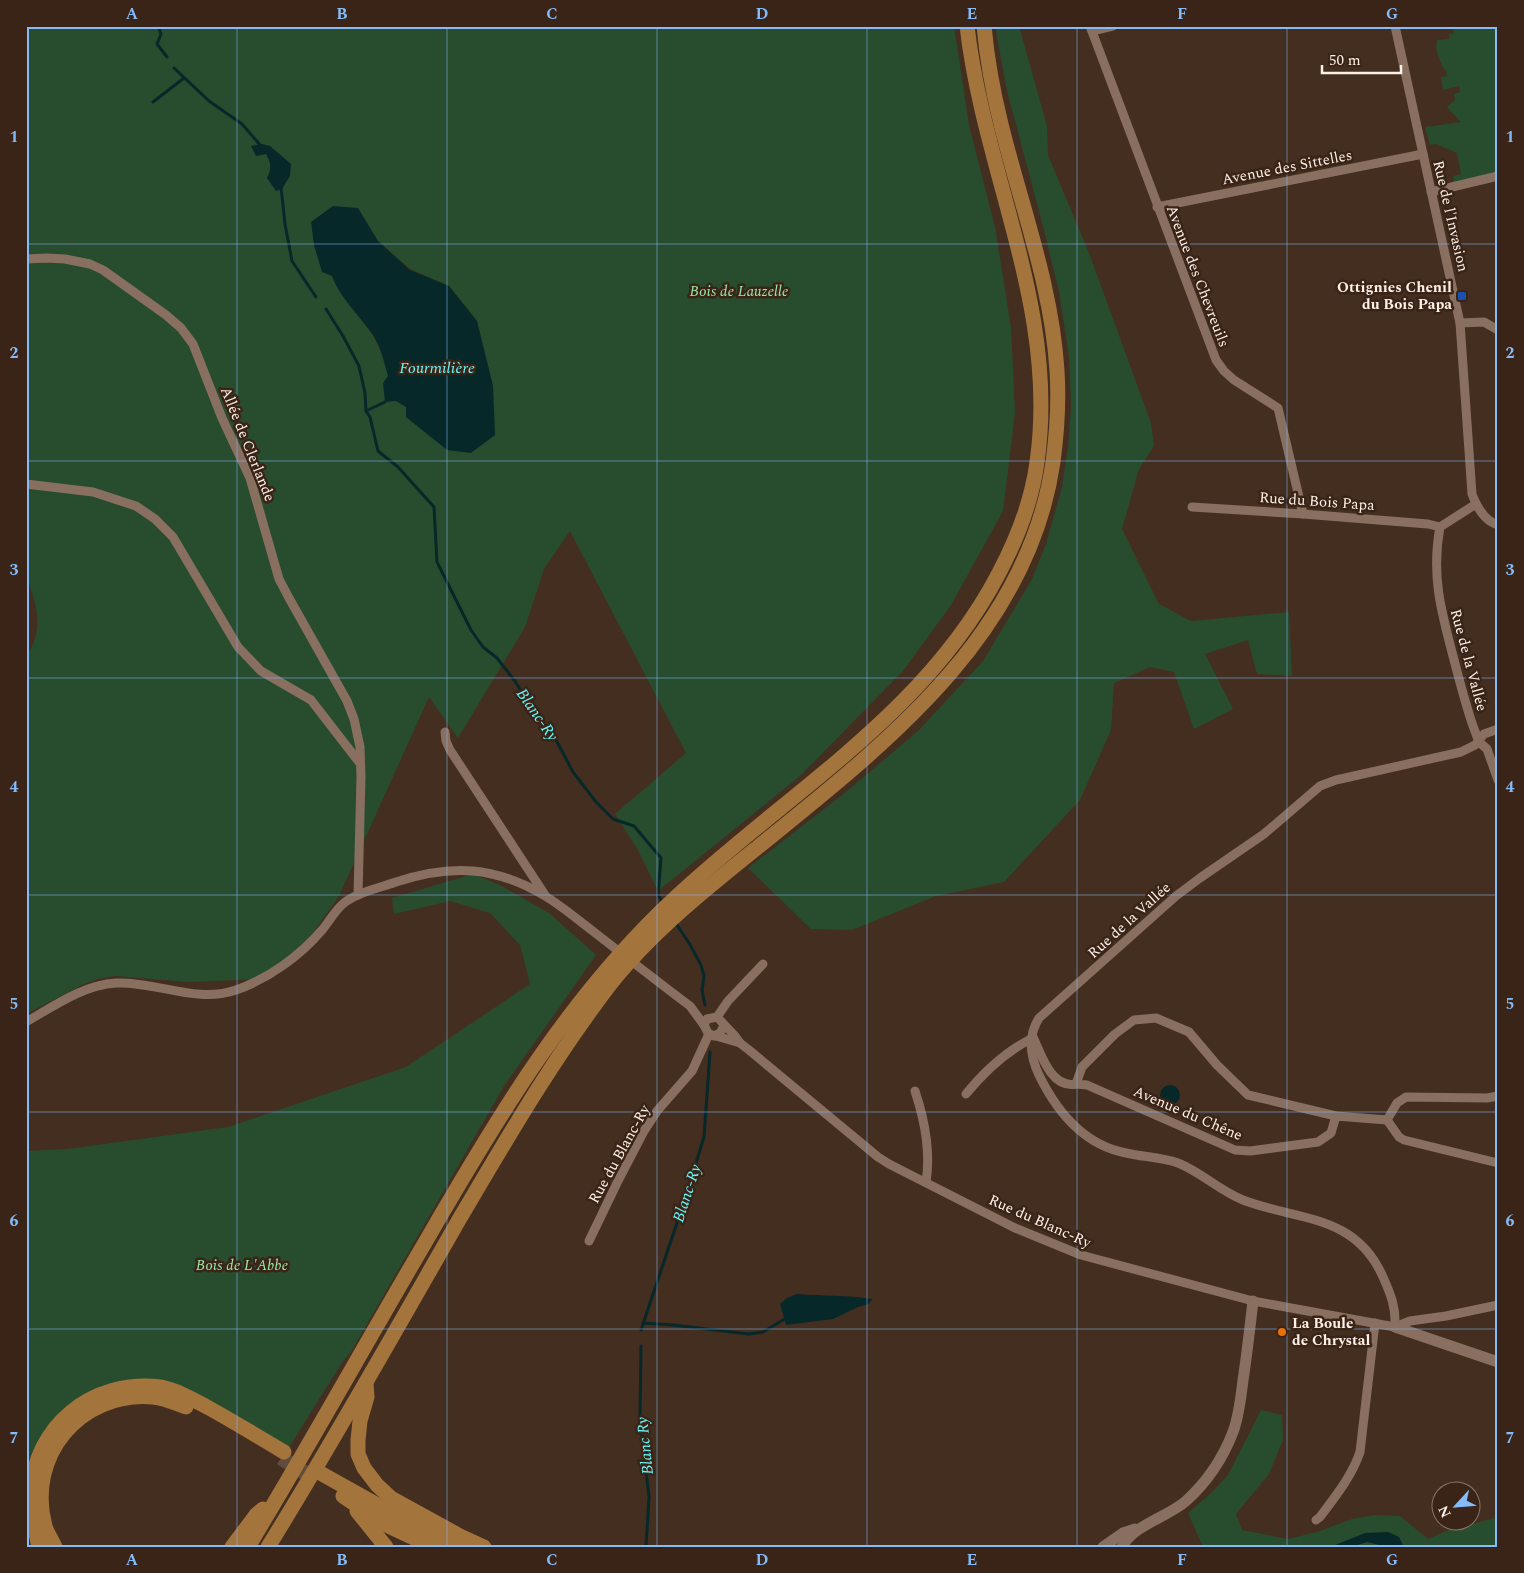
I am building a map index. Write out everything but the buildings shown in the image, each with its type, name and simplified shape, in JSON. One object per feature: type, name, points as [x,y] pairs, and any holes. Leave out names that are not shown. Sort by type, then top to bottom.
[{"type":"highway","points":[[268,1547],[605,970],[638,933],[675,897],[722,856],[845,756],[891,714],[936,666],[972,620],[1011,550],[1037,465],[1041,420],[1041,374],[1034,315],[1021,256],[987,132],[974,75],[967,26]]},
{"type":"highway","points":[[248,1547],[480,1147],[528,1074],[582,1011],[677,915],[811,804],[895,731],[932,695],[966,656],[1004,598],[1027,552],[1046,496],[1053,463],[1057,421],[1058,371],[1050,310],[1036,250],[1001,124],[990,72],[984,26]]},
{"type":"highway","points":[[366,1381],[367,1397],[360,1421],[358,1454],[364,1468],[376,1485],[391,1498],[484,1547]]},
{"type":"highway","points":[[39,1547],[32,1520],[31,1495],[40,1450],[51,1432],[64,1418],[85,1402],[109,1392],[136,1386],[162,1388],[187,1396],[283,1455],[220,1422],[174,1402],[153,1397],[131,1398],[104,1404],[84,1414],[71,1425],[56,1443],[46,1463],[41,1482],[41,1504],[45,1528],[55,1547]]},
{"type":"highway","points":[[432,1547],[384,1524],[320,1477],[455,1547]]},
{"type":"highway","points":[[232,1547],[256,1515],[279,1495]]},
{"type":"highway","points":[[347,1498],[386,1547]]},
{"type":"street","points":[[1091,29],[1113,26]]},
{"type":"street","name":"Rue de l'Invasion","points":[[1395,26],[1460,323],[1470,472],[1472,494],[1476,504]]},
{"type":"street","name":"Avenue des Chevreuils","points":[[1091,29],[1216,360],[1234,380],[1278,408],[1303,514]]},
{"type":"street","name":"Avenue des Sittelles","points":[[1157,207],[1423,154]]},
{"type":"street","points":[[1431,192],[1498,176]]},
{"type":"street","name":"Allée de Clerlande","points":[[26,259],[60,258],[96,267],[112,275],[178,324],[190,339],[222,418],[250,478],[280,579],[353,715],[360,747],[359,762],[362,804],[358,895]]},
{"type":"street","points":[[1460,323],[1484,322],[1498,330]]},
{"type":"street","points":[[26,484],[93,492],[136,506],[155,519],[173,537],[238,647],[261,671],[311,700],[359,762]]},
{"type":"street","points":[[1440,527],[1476,504],[1481,513],[1493,524],[1498,525]]},
{"type":"street","name":"Rue du Bois Papa","points":[[1192,507],[1428,524],[1440,527]]},
{"type":"street","name":"Rue de la Vallée","points":[[1031,1037],[1039,1018],[1176,896],[1264,834],[1315,789],[1336,780],[1453,754],[1479,742],[1466,705],[1439,599],[1436,555],[1440,527]]},
{"type":"street","points":[[1498,729],[1484,734],[1479,742],[1487,748],[1498,780]]},
{"type":"street","name":"Rue du Blanc-Ry","points":[[445,732],[450,750],[546,896]]},
{"type":"street","name":"Rue du Blanc-Ry","points":[[26,1022],[94,986],[116,983],[140,984],[213,995],[228,993],[249,986],[277,969],[315,938],[344,903],[358,895],[432,872],[470,870],[500,875],[546,896],[690,1006],[722,1021],[724,1026],[740,1043],[878,1157],[1015,1228],[1067,1251],[1253,1301],[1395,1327],[1410,1321],[1446,1316],[1498,1305]]},
{"type":"street","points":[[704,1025],[707,1019],[714,1017],[763,964]]},
{"type":"street","name":"Rue du Blanc-Ry","points":[[690,1006],[713,1035],[740,1043]]},
{"type":"street","points":[[1076,1084],[1082,1067],[1115,1034],[1134,1020],[1156,1018],[1189,1032],[1217,1065],[1248,1095],[1336,1116],[1386,1120],[1404,1140],[1498,1163]]},
{"type":"street","name":"Rue du Blanc-Ry","points":[[590,1241],[623,1170],[644,1131],[657,1111],[692,1071],[713,1035],[723,1030],[724,1026]]},
{"type":"street","points":[[966,1094],[990,1068],[1031,1037],[1034,1062],[1050,1096],[1068,1120],[1089,1138],[1119,1152],[1177,1163],[1194,1171],[1235,1197],[1256,1205],[1324,1222],[1345,1231],[1366,1251],[1381,1272],[1393,1301],[1395,1327],[1498,1362]]},
{"type":"street","name":"Avenue du Chêne","points":[[1031,1037],[1056,1080],[1061,1083],[1070,1085],[1087,1084],[1235,1150],[1250,1151],[1318,1142],[1331,1133],[1336,1116]]},
{"type":"street","points":[[915,1090],[927,1137],[928,1169],[926,1182]]},
{"type":"street","points":[[1386,1120],[1397,1103],[1406,1098],[1487,1098],[1498,1096]]},
{"type":"street","points":[[1122,1547],[1128,1538],[1168,1514],[1188,1499],[1214,1469],[1228,1444],[1234,1431],[1240,1404],[1253,1301]]},
{"type":"street","points":[[1316,1520],[1342,1486],[1360,1452],[1375,1323]]},
{"type":"street","points":[[1103,1547],[1123,1533],[1144,1527]]},
{"type":"green space","name":"Bois de Lauzelle","points":[[26,26],[954,26],[969,125],[995,227],[1011,327],[1015,413],[1003,511],[951,605],[903,671],[800,776],[658,891],[638,850],[615,814],[686,753],[570,531],[544,569],[525,627],[458,738],[429,697],[339,896],[305,944],[259,979],[189,982],[114,976],[84,984],[26,1014],[26,653],[31,648],[36,635],[37,618],[26,575]],"holes":[[[357,208],[378,241],[410,269],[449,286],[477,321],[493,386],[416,423],[406,417],[407,407],[396,401],[384,359],[377,343],[368,328],[345,300],[332,276],[322,271],[314,245]]]},
{"type":"green space","points":[[995,26],[1019,26],[1047,126],[1048,155],[1089,253],[1151,423],[1154,446],[1139,469],[1122,529],[1159,604],[1191,621],[1289,612],[1292,676],[1257,674],[1248,640],[1205,654],[1233,709],[1194,729],[1174,672],[1150,667],[1114,683],[1111,730],[1080,800],[1004,882],[936,896],[852,930],[811,929],[748,868],[846,792],[919,730],[983,661],[1032,579],[1046,544],[1062,487],[1071,407],[1069,356],[1059,292],[1007,91]]},
{"type":"green space","points":[[1449,26],[1498,26],[1498,172],[1452,184],[1454,181],[1453,176],[1461,174],[1457,153],[1436,144],[1430,145],[1425,127],[1461,122],[1447,107],[1455,100],[1454,94],[1460,92],[1459,86],[1443,90],[1441,77],[1447,76],[1447,74],[1439,59],[1436,44],[1437,40],[1449,39],[1449,34],[1454,33],[1453,27]]},
{"type":"green space","name":"Bois de L'Abbe","points":[[473,874],[502,886],[549,913],[596,955],[504,1086],[351,1352],[343,1361],[288,1449],[188,1392],[126,1383],[29,1470],[26,1470],[26,1151],[68,1149],[228,1127],[406,1067],[530,984],[520,945],[490,913],[450,901],[394,914],[392,898]]},
{"type":"green space","points":[[1261,1410],[1282,1415],[1283,1440],[1269,1474],[1236,1514],[1242,1530],[1288,1539],[1317,1532],[1352,1519],[1375,1515],[1400,1516],[1428,1539],[1450,1530],[1482,1530],[1482,1521],[1498,1517],[1498,1547],[1203,1547],[1188,1513],[1228,1475]]},
{"type":"water","points":[[262,144],[270,146],[291,164],[290,176],[282,189],[276,191],[267,178],[270,166],[266,154],[256,156],[251,146]]},
{"type":"water","name":"Fourmilière","points":[[333,206],[358,208],[378,241],[410,270],[449,286],[477,321],[493,386],[495,435],[471,453],[447,450],[406,417],[406,407],[396,401],[385,402],[383,383],[388,376],[378,344],[340,292],[332,276],[322,272],[314,245],[311,222]]},
{"type":"water","points":[[1170,1085],[1177,1088],[1180,1095],[1177,1102],[1170,1105],[1163,1102],[1160,1095],[1163,1088]]},
{"type":"water","points":[[797,1294],[872,1299],[869,1304],[833,1319],[786,1325],[780,1304],[787,1298]]},
{"type":"water","points":[[1388,1532],[1399,1537],[1404,1547],[1388,1547],[1367,1542],[1352,1547],[1330,1547],[1365,1533]]},
{"type":"waterway","points":[[158,26],[161,34],[157,44],[167,57]]},
{"type":"waterway","points":[[174,68],[209,101],[242,124],[261,146]]},
{"type":"waterway","points":[[153,102],[184,78]]},
{"type":"waterway","points":[[281,187],[292,261],[316,297]]},
{"type":"waterway","name":"Blanc-Ry","points":[[326,309],[359,366],[365,393],[366,411],[370,417],[378,451],[398,467],[434,507],[437,562],[471,630],[483,647],[497,658],[514,680],[555,738],[573,772],[596,802],[613,819],[634,826],[661,858],[658,895],[664,904]]},
{"type":"waterway","points":[[366,411],[385,402]]},
{"type":"waterway","name":"Blanc-Ry","points":[[675,922],[701,965],[704,976],[702,990],[705,1005]]},
{"type":"waterway","name":"Blanc-Ry","points":[[641,1330],[704,1137],[710,1052]]},
{"type":"waterway","points":[[643,1323],[749,1334],[763,1332],[788,1317]]},
{"type":"waterway","name":"Blanc Ry","points":[[641,1346],[640,1418],[649,1497],[646,1547]]},
{"type":"tunnel","points":[[281,1458],[318,1481]]},
{"type":"place","name":"Ottignies Chenil du Bois Papa","points":[[1462,296]]},
{"type":"place","name":"La Boule de Chrystal","points":[[1282,1332]]}]
